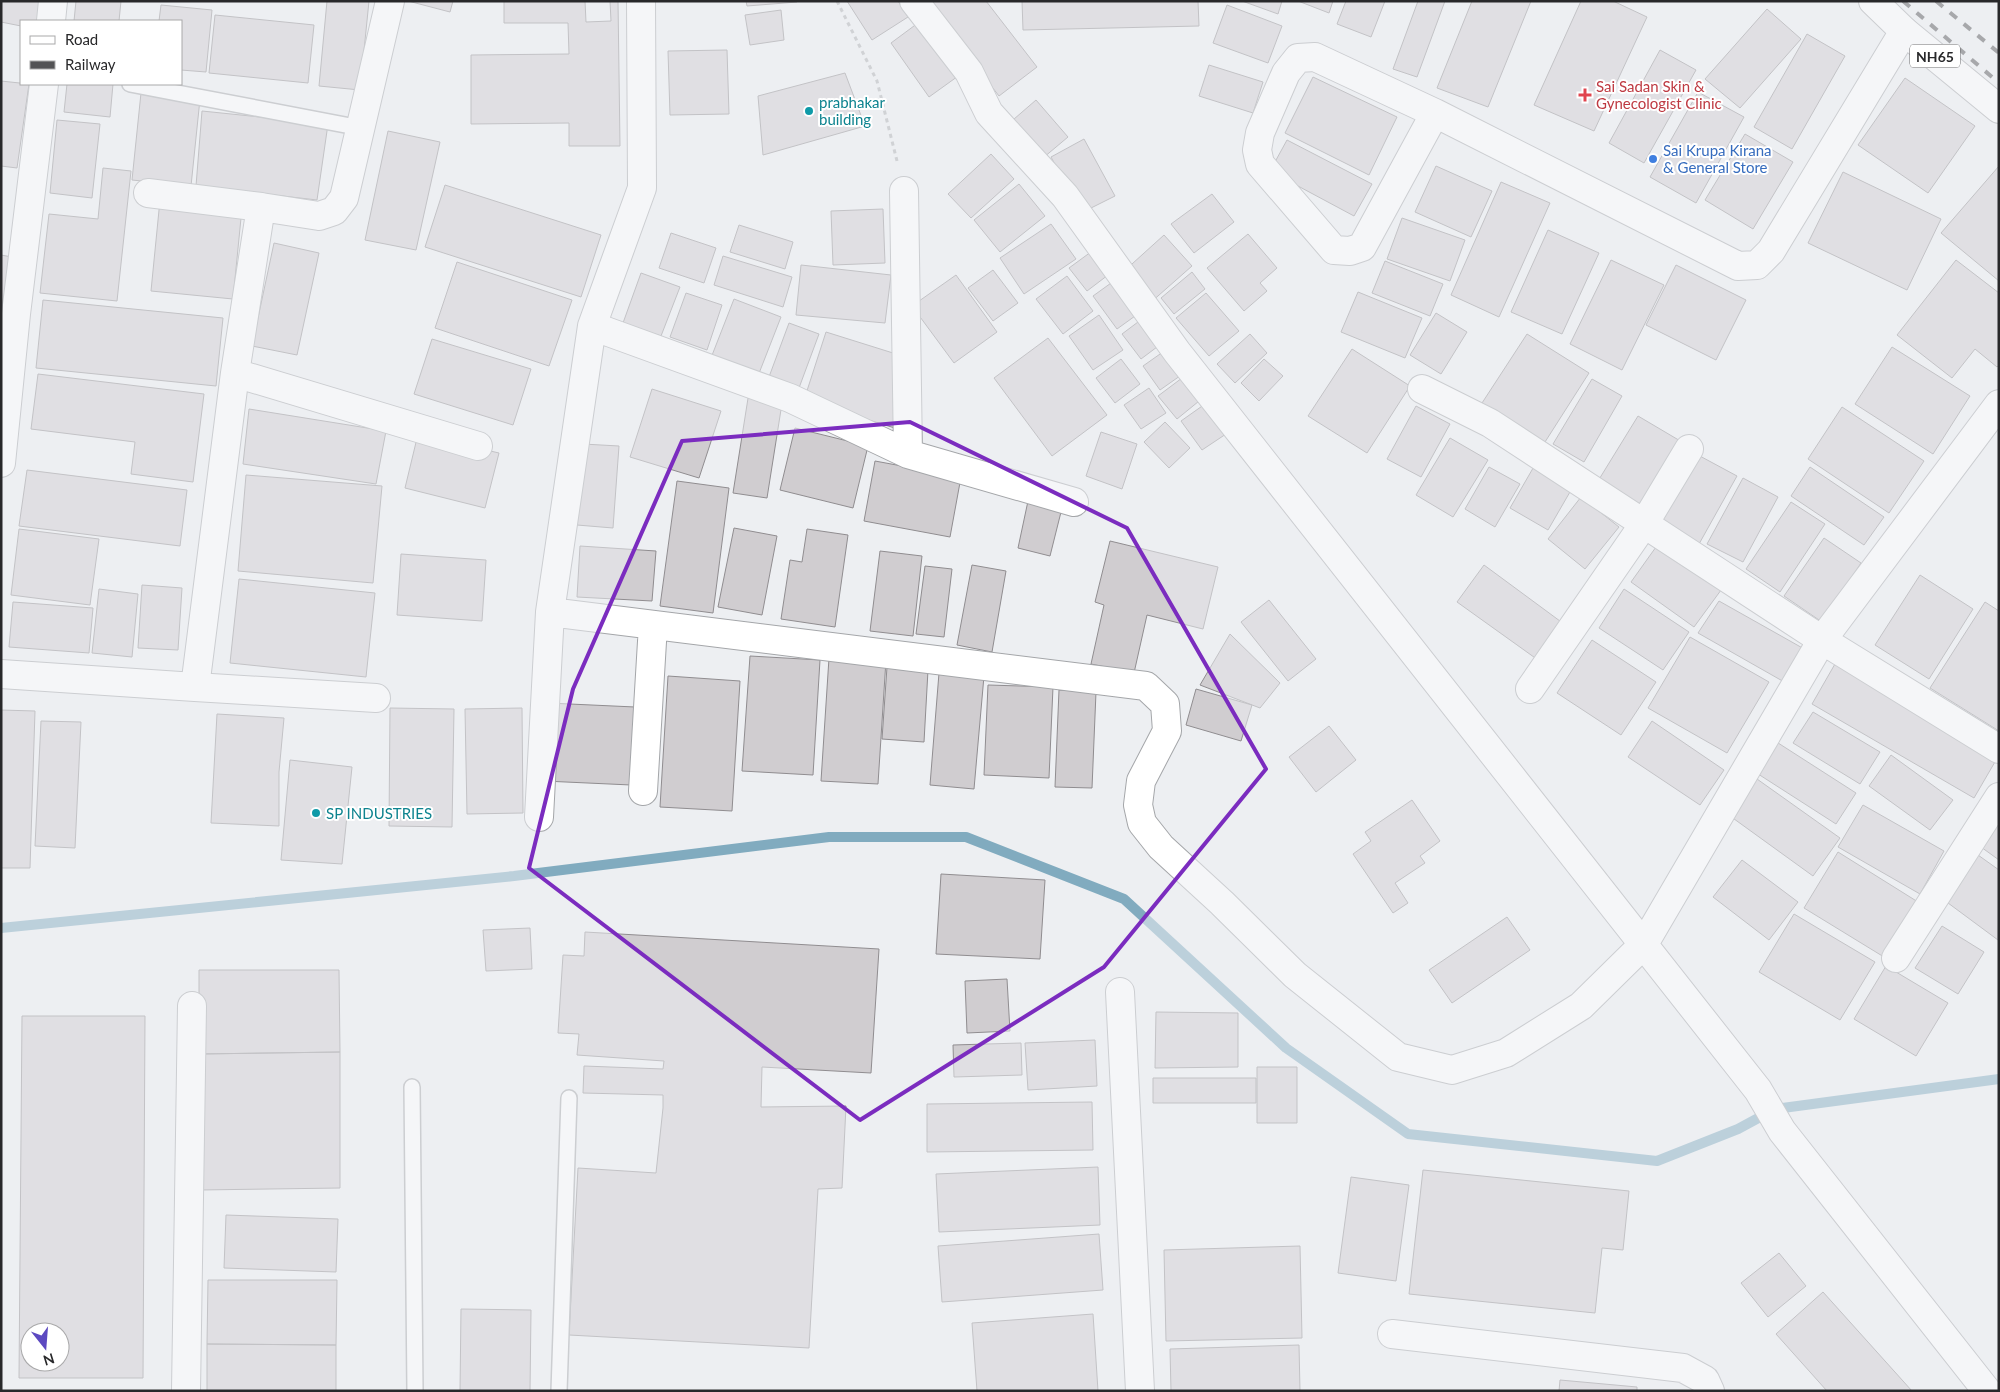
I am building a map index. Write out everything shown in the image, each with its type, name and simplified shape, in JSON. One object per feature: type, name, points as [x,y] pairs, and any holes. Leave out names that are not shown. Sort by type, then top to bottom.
[{"type":"main road","points":[[51,20],[54,1]]},
{"type":"main road","points":[[148,193],[319,216],[334,211],[344,198],[390,1]]},
{"type":"main road","points":[[539,817],[550,612],[592,326],[642,188],[641,1]]},
{"type":"main road","points":[[914,1],[969,72],[989,114],[1065,196],[1177,352],[1758,1090],[1782,1131],[1987,1391]]},
{"type":"main road","name":"NH65","points":[[1874,1],[1904,31],[1999,109]]},
{"type":"main road","points":[[1435,113],[1362,247],[1350,252],[1334,250],[1260,164],[1257,150],[1260,133],[1286,73],[1298,58],[1315,57],[1435,113],[1738,266],[1757,265],[1771,251],[1904,31]]},
{"type":"main road","points":[[1,463],[9,313],[44,85]]},
{"type":"main road","points":[[904,191],[908,454]]},
{"type":"main road","points":[[195,687],[236,373],[261,207]]},
{"type":"main road","points":[[592,326],[790,398],[908,454],[1074,502]]},
{"type":"main road","points":[[236,373],[478,446]]},
{"type":"main road","points":[[1422,389],[1490,423],[1822,640],[1999,749]]},
{"type":"main road","points":[[550,612],[1146,686],[1165,704],[1167,731],[1141,781],[1138,805],[1142,824],[1161,847],[1222,903],[1294,975],[1398,1057],[1452,1070],[1506,1053],[1582,1006],[1644,944],[1822,640],[1999,404]]},
{"type":"main road","points":[[1530,689],[1644,524],[1689,450]]},
{"type":"main road","points":[[643,791],[653,625]]},
{"type":"main road","points":[[1,674],[376,698]]},
{"type":"main road","points":[[1896,958],[1999,797]]},
{"type":"main road","points":[[1120,992],[1140,1391]]},
{"type":"main road","points":[[186,1391],[192,1006]]},
{"type":"main road","points":[[1392,1334],[1682,1368],[1705,1380],[1710,1391]]},
{"type":"lane","points":[[135,85],[360,128]]},
{"type":"lane","points":[[412,1087],[415,1391]]},
{"type":"lane","points":[[559,1391],[569,1098]]},
{"type":"path","points":[[837,1],[877,81],[904,191]]},
{"type":"highlighted area","points":[[910,422],[1127,528],[1266,769],[1104,967],[860,1120],[529,868],[573,689],[682,441]]},
{"type":"building","points":[[1,1],[40,1],[37,20],[20,20],[20,26],[1,22]]},
{"type":"building","points":[[76,1],[121,1],[119,20],[74,20]]},
{"type":"building","points":[[327,1],[369,1],[360,90],[319,86]]},
{"type":"building","points":[[408,1],[453,1],[450,12]]},
{"type":"building","points":[[504,1],[585,1],[586,22],[611,21],[610,1],[618,1],[620,146],[569,146],[569,123],[471,124],[471,55],[569,54],[568,23],[504,23]]},
{"type":"building","points":[[746,1],[797,1],[797,2],[747,6]]},
{"type":"building","points":[[847,1],[898,1],[908,17],[872,40]]},
{"type":"building","points":[[926,1],[986,1],[1037,67],[999,96]]},
{"type":"building","points":[[1022,1],[1198,1],[1199,26],[1023,30]]},
{"type":"building","points":[[1242,1],[1282,1],[1278,14]]},
{"type":"building","points":[[1298,1],[1333,1],[1329,13]]},
{"type":"building","points":[[1346,1],[1385,1],[1371,37],[1337,24]]},
{"type":"building","points":[[1418,1],[1445,1],[1417,77],[1393,69]]},
{"type":"building","points":[[1472,1],[1531,1],[1488,107],[1437,88]]},
{"type":"building","points":[[1581,1],[1613,1],[1647,17],[1594,131],[1534,105]]},
{"type":"building","points":[[161,5],[212,10],[206,72],[182,70],[182,20],[159,20]]},
{"type":"building","points":[[1227,5],[1282,26],[1268,63],[1213,43]]},
{"type":"building","points":[[1767,9],[1801,39],[1740,108],[1705,79]]},
{"type":"building","points":[[781,10],[784,40],[750,45],[745,15]]},
{"type":"building","points":[[215,15],[314,25],[308,83],[209,73]]},
{"type":"building","points":[[922,20],[961,74],[929,97],[891,43]]},
{"type":"building","points":[[1807,34],[1845,56],[1792,149],[1754,127]]},
{"type":"building","points":[[727,50],[729,114],[670,115],[668,51]]},
{"type":"building","points":[[1660,50],[1696,70],[1644,163],[1609,143]]},
{"type":"building","points":[[1209,65],[1263,82],[1253,113],[1199,96]]},
{"type":"building","name":"prabhakar building","points":[[845,73],[865,126],[763,155],[758,96]]},
{"type":"building","points":[[1313,77],[1397,117],[1369,175],[1285,133]]},
{"type":"building","points":[[1905,78],[1975,126],[1928,193],[1858,145]]},
{"type":"building","points":[[1,81],[29,85],[17,168],[1,166]]},
{"type":"building","points":[[67,85],[113,85],[110,117],[64,112]]},
{"type":"building","points":[[1698,92],[1744,117],[1696,203],[1650,177]]},
{"type":"building","points":[[141,93],[200,99],[191,186],[132,180]]},
{"type":"building","points":[[1036,100],[1068,137],[1037,163],[1006,126]]},
{"type":"building","points":[[202,111],[328,124],[317,200],[196,186]]},
{"type":"building","points":[[57,120],[100,124],[92,198],[50,193]]},
{"type":"building","points":[[388,131],[440,142],[416,250],[365,240]]},
{"type":"building","points":[[1745,134],[1793,162],[1753,229],[1705,200]]},
{"type":"building","points":[[1084,139],[1115,196],[1081,213],[1051,157]]},
{"type":"building","points":[[1287,140],[1372,184],[1354,216],[1270,171]]},
{"type":"building","points":[[991,154],[1014,179],[971,218],[948,194]]},
{"type":"building","points":[[1436,166],[1492,191],[1471,237],[1415,212]]},
{"type":"building","points":[[1999,166],[1999,281],[1941,233]]},
{"type":"building","points":[[103,168],[131,171],[117,301],[40,293],[49,214],[98,219]]},
{"type":"building","points":[[1843,172],[1941,219],[1907,290],[1808,243]]},
{"type":"building","points":[[1501,182],[1550,203],[1499,317],[1451,295]]},
{"type":"building","points":[[1019,184],[1045,216],[1000,252],[974,220]]},
{"type":"building","points":[[445,185],[601,235],[581,297],[425,247]]},
{"type":"building","points":[[1212,194],[1234,222],[1194,253],[1171,224]]},
{"type":"building","points":[[160,200],[242,208],[233,299],[151,291]]},
{"type":"building","points":[[883,209],[885,263],[833,265],[831,211]]},
{"type":"building","points":[[1402,218],[1465,240],[1450,281],[1387,259]]},
{"type":"building","points":[[1051,224],[1076,259],[1024,294],[1000,258]]},
{"type":"building","points":[[739,225],[793,242],[785,269],[730,252]]},
{"type":"building","points":[[1548,230],[1599,253],[1562,334],[1511,312]]},
{"type":"building","points":[[671,233],[716,248],[704,283],[659,268]]},
{"type":"building","points":[[1248,234],[1277,268],[1260,283],[1267,291],[1244,311],[1207,268]]},
{"type":"building","points":[[1164,235],[1192,266],[1150,303],[1122,273]]},
{"type":"building","points":[[274,243],[319,253],[297,355],[252,346]]},
{"type":"building","points":[[1095,249],[1112,272],[1087,291],[1069,268]]},
{"type":"building","points":[[1,255],[12,257],[2,305],[1,305]]},
{"type":"building","points":[[723,256],[792,277],[783,307],[714,285]]},
{"type":"building","points":[[1611,260],[1664,285],[1622,370],[1570,344]]},
{"type":"building","points":[[1956,260],[1999,293],[1999,365],[1997,367],[1975,349],[1952,378],[1897,335]]},
{"type":"building","points":[[1385,261],[1443,284],[1430,316],[1372,293]]},
{"type":"building","points":[[457,262],[572,300],[549,366],[435,328]]},
{"type":"building","points":[[801,265],[891,275],[885,323],[796,315]]},
{"type":"building","points":[[1676,265],[1746,300],[1716,360],[1646,325]]},
{"type":"building","points":[[993,270],[1018,303],[993,321],[968,288]]},
{"type":"building","points":[[1192,272],[1205,289],[1174,314],[1161,298]]},
{"type":"building","points":[[641,273],[680,287],[661,336],[623,323]]},
{"type":"building","points":[[956,275],[997,332],[954,363],[912,306]]},
{"type":"building","points":[[1067,276],[1093,311],[1063,334],[1036,299]]},
{"type":"building","points":[[1118,278],[1142,311],[1117,329],[1093,296]]},
{"type":"building","points":[[1358,292],[1422,318],[1405,358],[1341,332]]},
{"type":"building","points":[[686,293],[722,305],[707,350],[670,337]]},
{"type":"building","points":[[1206,293],[1239,331],[1209,356],[1176,318]]},
{"type":"building","points":[[734,299],[781,317],[756,381],[709,363]]},
{"type":"building","points":[[43,300],[223,318],[216,386],[36,368]]},
{"type":"building","points":[[1436,313],[1467,332],[1441,374],[1410,355]]},
{"type":"building","points":[[1099,315],[1123,350],[1093,370],[1069,336]]},
{"type":"building","points":[[1146,316],[1165,341],[1141,359],[1122,334]]},
{"type":"building","points":[[789,323],[819,334],[796,396],[766,385]]},
{"type":"building","points":[[826,332],[893,353],[898,429],[804,400]]},
{"type":"building","points":[[1250,334],[1267,353],[1235,383],[1217,364]]},
{"type":"building","points":[[1527,334],[1589,373],[1545,442],[1482,403]]},
{"type":"building","points":[[1048,338],[1107,415],[1052,456],[994,378]]},
{"type":"building","points":[[432,339],[531,369],[513,425],[414,394]]},
{"type":"building","points":[[1170,347],[1187,371],[1160,390],[1143,366]]},
{"type":"building","points":[[1892,347],[1970,396],[1933,454],[1855,404]]},
{"type":"building","points":[[1352,349],[1410,386],[1367,453],[1308,416]]},
{"type":"building","points":[[1121,359],[1140,384],[1115,403],[1096,378]]},
{"type":"building","points":[[1264,359],[1283,376],[1259,401],[1241,383]]},
{"type":"building","points":[[38,374],[204,394],[193,482],[131,474],[135,442],[31,429]]},
{"type":"building","points":[[1186,375],[1204,397],[1177,419],[1158,396]]},
{"type":"building","points":[[1592,379],[1622,396],[1584,462],[1553,444]]},
{"type":"building","points":[[1149,388],[1166,413],[1141,429],[1124,405]]},
{"type":"building","points":[[652,389],[721,411],[699,478],[630,457]]},
{"type":"building","points":[[749,392],[783,397],[767,498],[733,493]]},
{"type":"building","points":[[1205,404],[1226,434],[1202,450],[1181,421]]},
{"type":"building","points":[[1416,406],[1450,424],[1421,477],[1387,459]]},
{"type":"building","points":[[1842,407],[1924,461],[1889,513],[1808,459]]},
{"type":"building","points":[[249,409],[386,431],[376,484],[243,464]]},
{"type":"building","points":[[1638,416],[1682,442],[1641,507],[1598,481]]},
{"type":"building","points":[[1165,422],[1190,448],[1169,468],[1144,442]]},
{"type":"building","points":[[795,428],[868,446],[853,508],[780,490]]},
{"type":"building","points":[[1101,432],[1137,444],[1122,489],[1086,476]]},
{"type":"building","points":[[418,434],[499,453],[485,508],[405,488]]},
{"type":"building","points":[[1450,438],[1488,460],[1453,517],[1416,495]]},
{"type":"building","points":[[583,444],[619,446],[613,528],[577,525]]},
{"type":"building","points":[[1698,455],[1737,476],[1699,544],[1661,523]]},
{"type":"building","points":[[875,461],[961,477],[950,537],[864,521]]},
{"type":"building","points":[[1536,463],[1574,485],[1548,530],[1510,508]]},
{"type":"building","points":[[1489,467],[1520,484],[1495,527],[1465,509]]},
{"type":"building","points":[[1810,467],[1884,517],[1864,545],[1791,496]]},
{"type":"building","points":[[27,470],[187,490],[180,546],[19,526]]},
{"type":"building","points":[[246,475],[382,486],[373,583],[238,571]]},
{"type":"building","points":[[1743,478],[1778,497],[1743,562],[1707,544]]},
{"type":"building","points":[[677,481],[729,488],[713,613],[660,606]]},
{"type":"building","points":[[1581,497],[1619,527],[1585,569],[1548,539]]},
{"type":"building","points":[[1028,501],[1062,508],[1050,556],[1018,548]]},
{"type":"building","points":[[1791,502],[1825,524],[1780,592],[1746,569]]},
{"type":"building","points":[[734,528],[777,536],[762,615],[718,607]]},
{"type":"building","points":[[19,529],[99,539],[90,605],[11,595]]},
{"type":"building","points":[[807,529],[848,535],[835,627],[781,619],[790,560],[802,562]]},
{"type":"building","points":[[1824,538],[1861,563],[1822,622],[1784,596]]},
{"type":"building","points":[[1661,540],[1724,586],[1694,627],[1631,582]]},
{"type":"building","points":[[1110,541],[1218,567],[1203,629],[1147,615],[1134,673],[1091,664],[1104,605],[1095,602]]},
{"type":"building","points":[[580,546],[656,551],[652,601],[577,597]]},
{"type":"building","points":[[880,551],[922,556],[913,636],[870,631]]},
{"type":"building","points":[[401,554],[486,560],[482,621],[397,615]]},
{"type":"building","points":[[972,565],[1006,571],[992,652],[957,645]]},
{"type":"building","points":[[1484,565],[1564,624],[1538,660],[1457,602]]},
{"type":"building","points":[[925,566],[952,569],[944,637],[916,634]]},
{"type":"building","points":[[1920,575],[1973,609],[1929,679],[1875,645]]},
{"type":"building","points":[[239,579],[375,593],[366,677],[230,663]]},
{"type":"building","points":[[142,585],[182,588],[178,650],[138,648]]},
{"type":"building","points":[[99,589],[138,594],[132,657],[92,653]]},
{"type":"building","points":[[1624,589],[1689,632],[1663,670],[1599,628]]},
{"type":"building","points":[[1269,600],[1316,659],[1288,681],[1241,622]]},
{"type":"building","points":[[1719,601],[1806,650],[1786,683],[1698,633]]},
{"type":"building","points":[[13,602],[93,608],[89,653],[9,647]]},
{"type":"building","points":[[1985,602],[1999,611],[1999,731],[1930,688]]},
{"type":"building","points":[[1230,634],[1280,683],[1260,708],[1200,685]]},
{"type":"building","points":[[1690,637],[1769,682],[1727,753],[1648,708]]},
{"type":"building","points":[[1592,640],[1656,682],[1621,735],[1557,693]]},
{"type":"building","points":[[750,656],[820,660],[813,775],[742,771]]},
{"type":"building","points":[[1839,657],[1999,755],[1974,798],[1812,704]]},
{"type":"building","points":[[829,658],[886,660],[878,784],[821,781]]},
{"type":"building","points":[[887,667],[928,670],[924,742],[882,739]]},
{"type":"building","points":[[939,673],[984,676],[974,789],[930,785]]},
{"type":"building","points":[[668,676],[740,681],[732,811],[660,807]]},
{"type":"building","points":[[988,685],[1053,687],[1049,778],[984,775]]},
{"type":"building","points":[[1196,689],[1252,705],[1241,741],[1186,725]]},
{"type":"building","points":[[1059,690],[1096,692],[1092,788],[1055,787]]},
{"type":"building","points":[[548,703],[635,707],[631,785],[544,781]]},
{"type":"building","points":[[390,708],[454,709],[452,827],[389,826]]},
{"type":"building","points":[[522,708],[523,813],[467,814],[465,709]]},
{"type":"building","points":[[1,710],[35,711],[30,868],[1,868]]},
{"type":"building","points":[[1813,712],[1880,752],[1860,784],[1793,743]]},
{"type":"building","points":[[217,714],[284,718],[279,772],[279,826],[211,823]]},
{"type":"building","points":[[41,721],[81,722],[75,848],[35,846]]},
{"type":"building","points":[[1652,721],[1724,770],[1700,805],[1628,757]]},
{"type":"building","points":[[1329,726],[1356,760],[1316,792],[1289,757]]},
{"type":"building","points":[[1775,741],[1856,793],[1836,824],[1755,772]]},
{"type":"building","points":[[1891,755],[1953,800],[1930,830],[1869,786]]},
{"type":"building","name":"SP INDUSTRIES","points":[[290,760],[352,767],[342,864],[281,860]]},
{"type":"building","points":[[1757,779],[1840,838],[1813,876],[1730,816]]},
{"type":"building","points":[[1412,800],[1440,841],[1420,856],[1425,863],[1395,883],[1408,903],[1393,913],[1353,854],[1371,841],[1365,832]]},
{"type":"building","points":[[1863,805],[1944,851],[1920,894],[1838,847]]},
{"type":"building","points":[[1999,819],[1999,860],[1974,842]]},
{"type":"building","points":[[1838,852],[1918,902],[1884,957],[1804,908]]},
{"type":"building","points":[[1978,855],[1999,870],[1998,940],[1944,900]]},
{"type":"building","points":[[1742,860],[1798,902],[1769,940],[1713,897]]},
{"type":"building","points":[[941,874],[1045,880],[1040,959],[936,954]]},
{"type":"building","points":[[1794,914],[1875,962],[1840,1020],[1759,972]]},
{"type":"building","points":[[1507,917],[1530,950],[1452,1003],[1429,970]]},
{"type":"building","points":[[1942,926],[1984,952],[1958,994],[1915,968]]},
{"type":"building","points":[[530,928],[532,969],[486,971],[483,930]]},
{"type":"building","points":[[585,932],[879,949],[871,1073],[762,1067],[761,1107],[846,1106],[842,1188],[818,1189],[809,1348],[569,1335],[578,1168],[656,1173],[663,1108],[663,1095],[583,1093],[584,1066],[663,1069],[664,1061],[577,1055],[579,1034],[558,1033],[563,955],[584,956]]},
{"type":"building","points":[[1886,966],[1948,1003],[1916,1056],[1854,1019]]},
{"type":"building","points":[[199,970],[339,970],[340,1052],[199,1054]]},
{"type":"building","points":[[1007,979],[1010,1031],[967,1033],[965,981]]},
{"type":"building","points":[[1156,1012],[1238,1013],[1238,1067],[1155,1068]]},
{"type":"building","points":[[22,1016],[145,1016],[143,1378],[19,1378]]},
{"type":"building","points":[[1095,1040],[1097,1086],[1028,1090],[1025,1043]]},
{"type":"building","points":[[1021,1043],[1022,1075],[954,1077],[953,1045]]},
{"type":"building","points":[[340,1052],[340,1188],[200,1190],[199,1054]]},
{"type":"building","points":[[1257,1067],[1297,1067],[1297,1123],[1257,1123]]},
{"type":"building","points":[[1153,1078],[1256,1078],[1256,1103],[1153,1103]]},
{"type":"building","points":[[1092,1102],[1093,1150],[927,1152],[927,1104]]},
{"type":"building","points":[[1098,1167],[1100,1225],[939,1232],[936,1174]]},
{"type":"building","points":[[1423,1170],[1629,1191],[1623,1250],[1602,1248],[1595,1313],[1409,1294]]},
{"type":"building","points":[[1351,1177],[1409,1185],[1396,1281],[1338,1273]]},
{"type":"building","points":[[226,1215],[338,1219],[336,1272],[224,1268]]},
{"type":"building","points":[[1099,1234],[1103,1290],[942,1302],[938,1246]]},
{"type":"building","points":[[1300,1246],[1302,1338],[1166,1341],[1164,1250]]},
{"type":"building","points":[[1779,1253],[1806,1286],[1768,1317],[1741,1283]]},
{"type":"building","points":[[208,1280],[337,1280],[336,1345],[207,1344]]},
{"type":"building","points":[[1823,1292],[1912,1391],[1827,1391],[1776,1334]]},
{"type":"building","points":[[461,1309],[531,1310],[530,1391],[460,1391]]},
{"type":"building","points":[[1093,1314],[1098,1391],[977,1391],[972,1323]]},
{"type":"building","points":[[207,1344],[336,1345],[336,1391],[207,1391]]},
{"type":"building","points":[[1299,1345],[1300,1391],[1171,1391],[1170,1349]]},
{"type":"building","points":[[1560,1380],[1637,1387],[1637,1391],[1559,1391]]},
{"type":"waterway","points":[[1,928],[514,876],[829,837],[966,837],[1124,899],[1286,1048],[1408,1134],[1657,1161],[1738,1129],[1775,1109],[1999,1079]]},
{"type":"railway","points":[[1903,1],[1999,83]]},
{"type":"railway","points":[[1936,1],[1999,53]]},
{"type":"place","name":"Sai Sadan Skin & Gynecologist Clinic","points":[[1585,95]]},
{"type":"place","name":"prabhakar building","points":[[809,111]]},
{"type":"place","name":"Sai Krupa Kirana & General Store","points":[[1653,159]]},
{"type":"place","name":"SP INDUSTRIES","points":[[316,813]]}]
